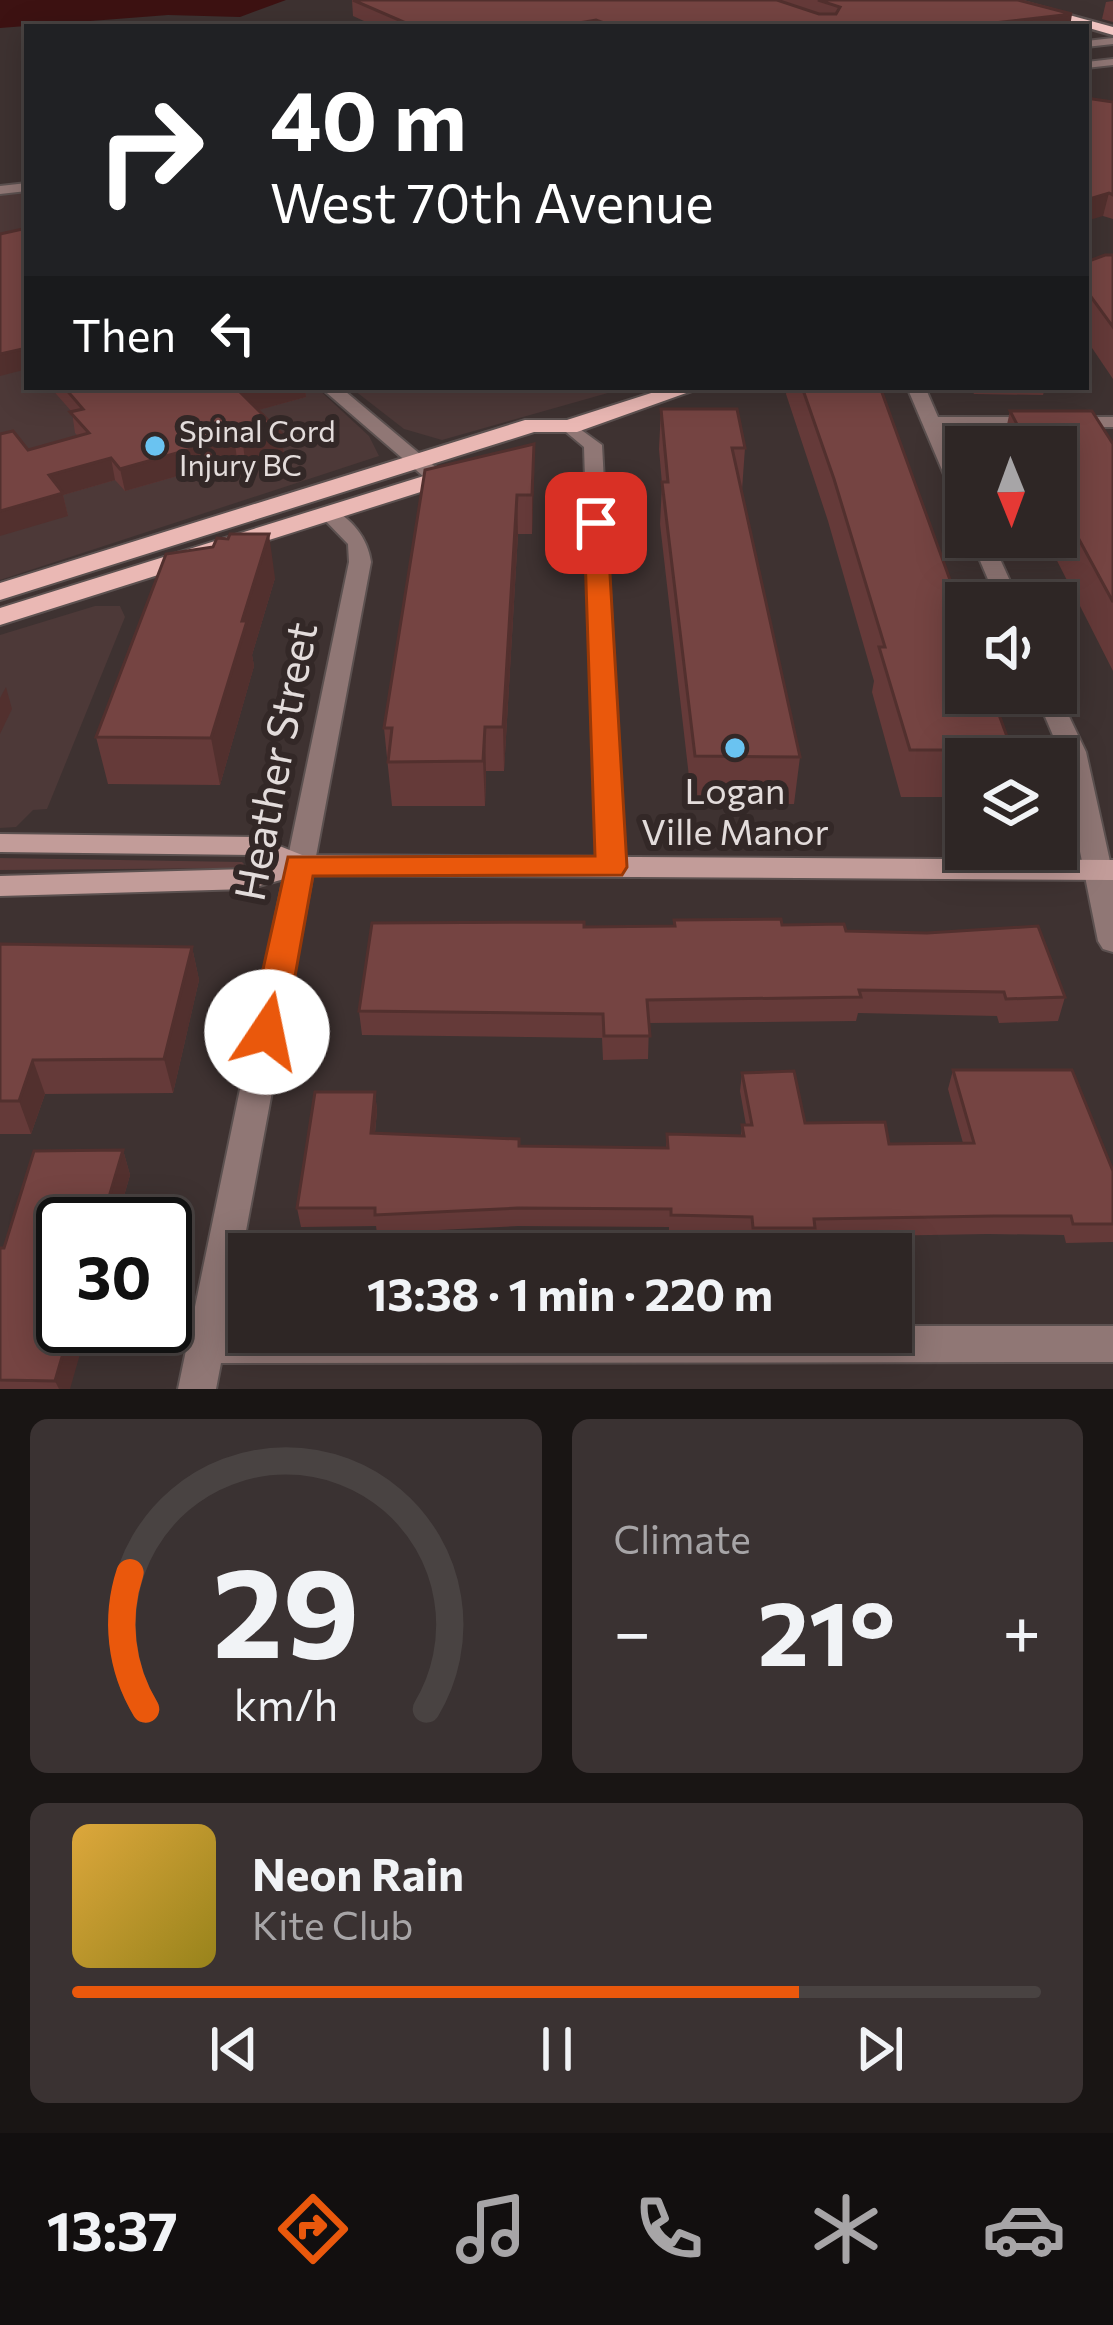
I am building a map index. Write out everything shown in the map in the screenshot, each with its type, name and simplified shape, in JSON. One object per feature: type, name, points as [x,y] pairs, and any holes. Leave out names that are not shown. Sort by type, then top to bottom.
[{"type":"highway","points":[[984,0],[1060,24]]},
{"type":"highway","points":[[999,0],[1073,24]]},
{"type":"main road","points":[[0,592],[533,425],[569,427],[683,390]]},
{"type":"main road","points":[[0,617],[552,441],[569,427]]},
{"type":"main road","points":[[0,843],[257,846],[299,865]]},
{"type":"main road","points":[[0,886],[248,879],[299,865],[1104,870]]},
{"type":"street","points":[[333,390],[438,478]]},
{"type":"street","points":[[917,390],[945,454]]},
{"type":"street","points":[[931,422],[1113,422]]},
{"type":"street","points":[[569,427],[593,445],[611,867]]},
{"type":"street","name":"Heather Street","points":[[197,1389],[360,562],[358,543],[329,514]]},
{"type":"street","points":[[1056,714],[1073,752],[1104,870],[1113,940]]},
{"type":"street","points":[[206,1345],[1113,1344]]},
{"type":"shaded area","points":[[0,0],[286,0],[240,17],[168,15],[0,28]]},
{"type":"shaded area","points":[[24,191],[24,390],[319,390],[369,436],[379,456],[0,580],[0,194]]},
{"type":"shaded area","points":[[354,390],[618,390],[442,440],[404,429]]},
{"type":"shaded area","points":[[95,606],[120,606],[125,617],[47,809],[33,810],[16,827],[0,828],[0,635]]},
{"type":"shaded area","points":[[0,858],[244,864],[240,868],[0,870]]},
{"type":"building","points":[[353,0],[777,0],[819,14],[836,14],[840,7],[818,0],[1018,0],[1072,14],[985,24],[607,24],[596,20],[408,24]]},
{"type":"building","points":[[1089,98],[1113,102],[1113,195],[1089,199]]},
{"type":"building","points":[[24,229],[24,349],[0,354],[0,234]]},
{"type":"building","points":[[1113,255],[1113,327],[1089,294],[1089,261]]},
{"type":"building","points":[[67,390],[252,390],[241,393],[282,434],[243,445],[234,437],[120,469],[111,458],[49,475],[63,493],[0,511],[0,434],[13,431],[28,450],[89,433],[70,412],[83,409]]},
{"type":"building","points":[[803,390],[881,390],[951,582],[945,582],[945,714],[999,714],[1008,738],[945,738],[945,750],[910,750],[879,647],[885,647]]},
{"type":"building","points":[[661,409],[737,409],[745,448],[732,448],[800,757],[695,756],[662,482],[668,482]]},
{"type":"building","points":[[1010,411],[1092,411],[1113,444],[1113,602],[1077,536],[1077,426],[1018,426]]},
{"type":"building","points":[[534,444],[532,495],[517,495],[503,727],[485,727],[483,761],[388,762],[392,728],[384,728],[425,470]]},
{"type":"building","points":[[230,534],[269,534],[211,738],[96,737],[166,554],[213,547],[217,538],[228,539]]},
{"type":"building","points":[[781,919],[782,925],[844,924],[846,931],[927,933],[1038,926],[1065,997],[1006,999],[1004,992],[859,990],[861,997],[647,1000],[650,1036],[604,1036],[603,1014],[359,1011],[372,923],[584,922],[584,927]]},
{"type":"building","points":[[0,944],[192,947],[164,1059],[33,1060],[19,1101],[0,1101]]},
{"type":"building","points":[[953,1070],[1072,1070],[1113,1171],[1113,1224],[1073,1224],[1071,1216],[994,1216],[814,1219],[815,1228],[753,1228],[752,1217],[671,1215],[671,1209],[518,1208],[375,1215],[375,1208],[297,1208],[315,1092],[375,1092],[371,1133],[519,1139],[519,1146],[668,1148],[667,1134],[744,1136],[742,1125],[752,1125],[742,1073],[794,1071],[805,1123],[885,1122],[889,1144],[974,1143]]},
{"type":"building","points":[[123,1150],[109,1197],[36,1197],[36,1353],[63,1353],[55,1381],[0,1380],[0,1248],[4,1248],[34,1151]]},
{"type":"place","name":"Spinal Cord Injury BC","points":[[155,446]]},
{"type":"place","name":"Logan Ville Manor","points":[[735,748]]},
{"type":"route","points":[[267,1032],[299,865],[611,867],[596,523]]}]
